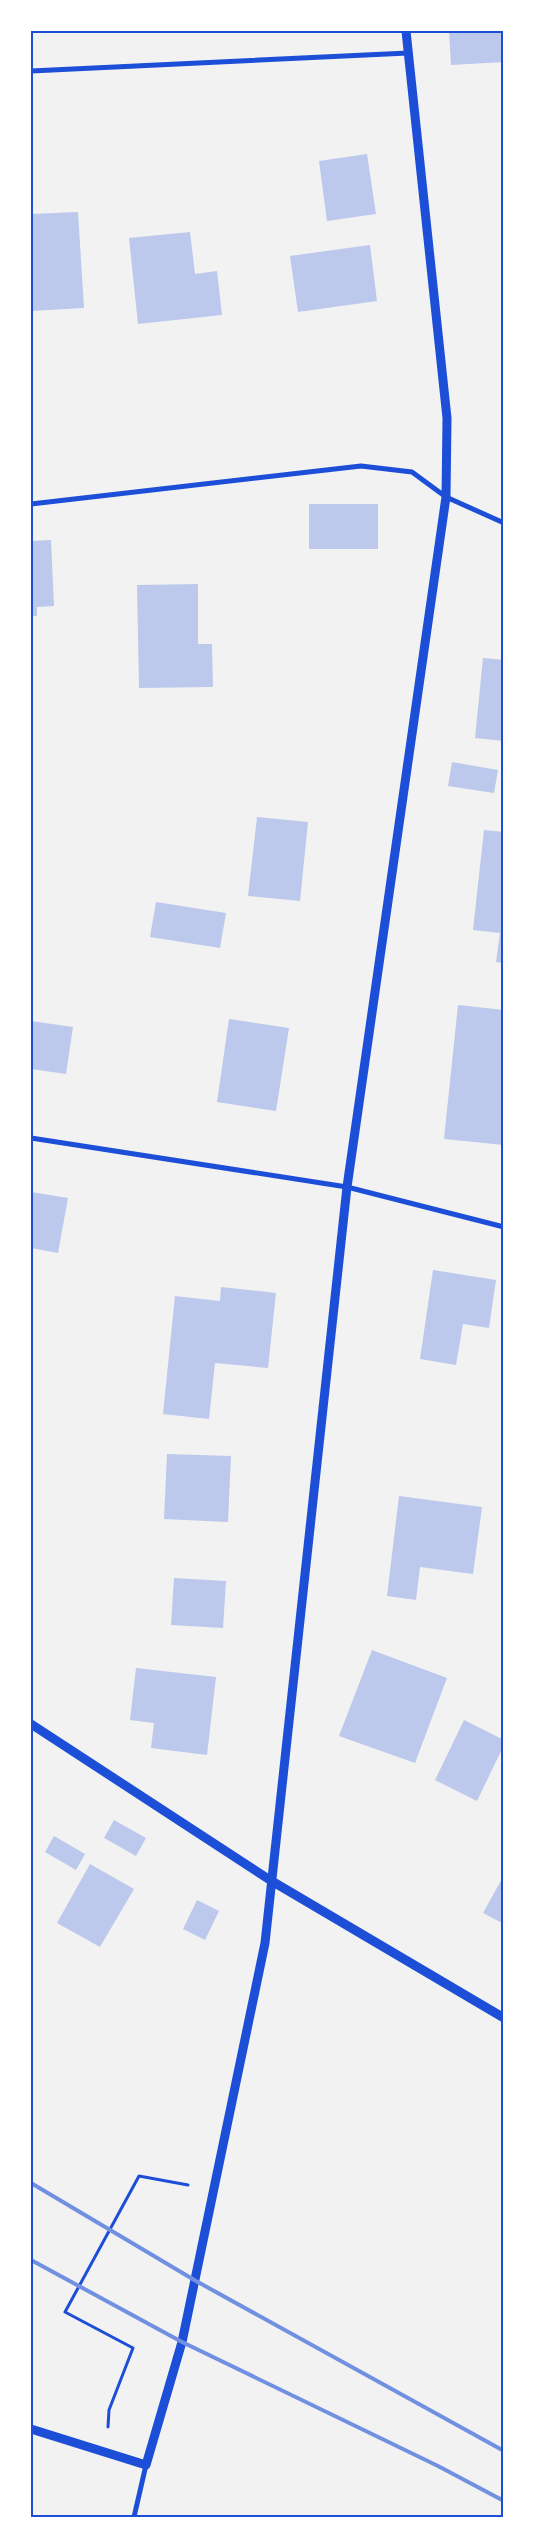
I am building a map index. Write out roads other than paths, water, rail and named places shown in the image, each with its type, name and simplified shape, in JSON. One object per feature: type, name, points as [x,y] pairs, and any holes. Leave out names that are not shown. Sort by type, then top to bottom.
[{"type":"street","points":[[134,2517],[146,2464],[182,2342],[196,2281],[265,1943],[270,1880],[347,1188],[446,497],[447,418],[406,31]]},
{"type":"street","points":[[31,71],[408,53]]},
{"type":"street","points":[[31,504],[362,466],[412,472],[446,497],[504,523]]},
{"type":"street","points":[[31,1138],[347,1188],[504,1226]]},
{"type":"street","points":[[31,1724],[270,1880],[504,2018]]},
{"type":"street","points":[[31,2428],[146,2464]]},
{"type":"railway","points":[[31,2183],[196,2281],[504,2451]]},
{"type":"railway","points":[[31,2260],[182,2342],[438,2466],[504,2501]]}]
